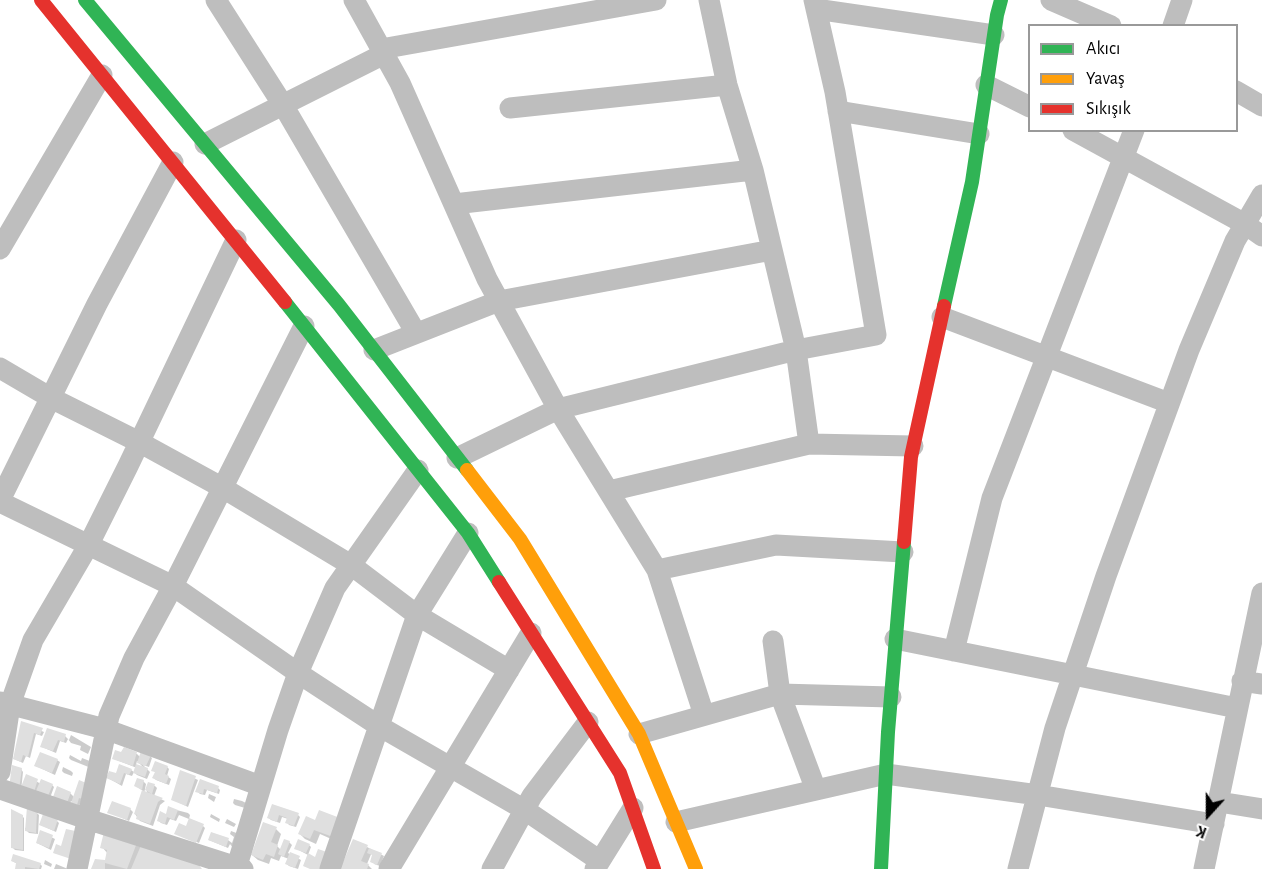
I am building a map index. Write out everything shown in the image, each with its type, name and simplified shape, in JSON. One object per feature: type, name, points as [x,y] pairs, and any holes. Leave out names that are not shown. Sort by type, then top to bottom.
[{"type":"main road","points":[[41,0],[236,240],[468,533],[620,773],[654,869]]},
{"type":"main road","points":[[85,0],[374,350],[520,539],[639,734],[696,869]]},
{"type":"main road","points":[[881,869],[895,639],[913,447],[972,182],[1001,0]]},
{"type":"street","points":[[216,0],[282,105],[416,333]]},
{"type":"street","points":[[354,0],[400,83],[499,302],[558,409],[657,570],[704,715]]},
{"type":"street","points":[[205,144],[383,52],[656,0]]},
{"type":"street","points":[[709,0],[727,85],[753,170],[796,350],[809,444]]},
{"type":"street","points":[[1051,0],[1106,24]]},
{"type":"street","points":[[1174,24],[1182,0]]},
{"type":"street","points":[[458,458],[558,409],[796,350],[876,335],[838,111],[815,5],[994,35]]},
{"type":"street","points":[[0,249],[6,226],[102,75]]},
{"type":"street","points":[[510,108],[727,85]]},
{"type":"street","points":[[986,85],[1028,106]]},
{"type":"street","points":[[1238,92],[1262,106]]},
{"type":"street","points":[[838,111],[979,134]]},
{"type":"street","points":[[1077,132],[1254,230]]},
{"type":"street","points":[[954,651],[992,498],[1133,132]]},
{"type":"street","points":[[172,162],[97,304],[0,501],[173,586],[379,726],[525,810],[597,865],[633,808]]},
{"type":"street","points":[[454,204],[753,170]]},
{"type":"street","points":[[1018,869],[1055,728],[1106,576],[1203,317],[1236,241],[1254,230],[1262,195]]},
{"type":"street","points":[[0,772],[5,704],[33,640],[88,546],[236,240]]},
{"type":"street","points":[[374,350],[499,302],[772,250]]},
{"type":"street","points":[[942,317],[1169,403]]},
{"type":"street","points":[[77,869],[109,716],[134,658],[173,586],[304,326]]},
{"type":"street","points":[[0,368],[51,398],[140,442],[223,488],[351,565],[417,615],[509,670]]},
{"type":"street","points":[[609,491],[809,444],[913,447]]},
{"type":"street","points":[[0,789],[239,868],[278,729],[298,673],[335,588],[418,470]]},
{"type":"street","points":[[330,869],[417,615],[468,533]]},
{"type":"street","points":[[657,570],[777,545],[903,552]]},
{"type":"street","points":[[1204,869],[1237,708],[1252,683],[1262,592]]},
{"type":"street","points":[[389,869],[531,633]]},
{"type":"street","points":[[895,639],[1237,708]]},
{"type":"street","points":[[773,641],[780,694],[816,790]]},
{"type":"street","points":[[639,734],[780,694],[891,697]]},
{"type":"street","points":[[5,704],[105,729],[261,786]]},
{"type":"street","points":[[492,869],[532,796],[588,722]]},
{"type":"street","points":[[676,822],[886,774],[1038,795],[1214,824]]},
{"type":"street","points":[[1218,802],[1262,809]]},
{"type":"building","points":[[21,721],[43,728],[40,735],[34,733],[28,757],[23,755],[21,762],[13,759]]},
{"type":"building","points":[[47,728],[66,734],[64,742],[58,740],[53,751],[40,747]]},
{"type":"building","points":[[124,747],[137,752],[133,766],[112,759],[115,750],[121,752]]},
{"type":"building","points":[[141,751],[151,755],[146,766],[137,763]]},
{"type":"building","points":[[40,752],[58,759],[52,773],[34,766]]},
{"type":"building","points":[[155,761],[168,766],[165,774],[169,776],[166,784],[152,778],[155,772],[151,771]]},
{"type":"building","points":[[119,764],[132,769],[129,775],[124,773],[120,784],[106,778],[109,771],[116,773]]},
{"type":"building","points":[[136,764],[148,768],[145,777],[133,773]]},
{"type":"building","points":[[12,765],[22,768],[19,790],[9,788]]},
{"type":"building","points":[[180,770],[196,776],[186,806],[171,800]]},
{"type":"building","points":[[26,774],[38,779],[34,792],[21,787]]},
{"type":"building","points":[[137,778],[144,780],[142,790],[134,786]]},
{"type":"building","points":[[41,779],[53,784],[48,796],[36,791]]},
{"type":"building","points":[[200,779],[219,786],[217,793],[204,789],[203,794],[195,792]]},
{"type":"building","points":[[79,780],[91,785],[86,800],[79,798],[77,805],[71,803]]},
{"type":"building","points":[[148,782],[155,784],[152,794],[145,790]]},
{"type":"building","points":[[57,786],[71,792],[67,803],[53,797]]},
{"type":"building","points":[[142,790],[163,798],[158,802],[150,824],[136,819],[137,815],[134,814]]},
{"type":"building","points":[[112,801],[131,808],[127,820],[107,813]]},
{"type":"building","points":[[272,804],[299,813],[294,826],[285,823],[287,818],[279,815],[277,822],[267,818]]},
{"type":"building","points":[[168,806],[178,810],[174,820],[167,817],[165,824],[157,821],[160,811],[166,814]]},
{"type":"building","points":[[27,807],[37,811],[36,833],[25,831]]},
{"type":"building","points":[[11,809],[23,815],[23,850],[11,848]]},
{"type":"building","points":[[319,810],[340,818],[333,837],[314,830],[310,839],[298,834],[306,816],[315,820]]},
{"type":"building","points":[[43,814],[58,819],[54,831],[39,825]]},
{"type":"building","points":[[189,818],[204,824],[196,843],[174,834],[179,823],[186,826]]},
{"type":"building","points":[[263,822],[277,827],[271,842],[278,845],[274,857],[266,854],[263,860],[251,855]]},
{"type":"building","points":[[105,828],[138,840],[127,869],[105,863],[105,869],[91,869],[95,859],[105,860],[107,850],[100,848]]},
{"type":"building","points":[[66,829],[80,832],[74,860],[53,853],[56,844],[61,846]]},
{"type":"building","points":[[40,830],[53,835],[49,848],[36,843]]},
{"type":"building","points":[[211,832],[229,838],[226,847],[208,840]]},
{"type":"building","points":[[284,839],[290,841],[284,857],[278,854]]},
{"type":"building","points":[[298,839],[310,844],[306,853],[294,849]]},
{"type":"building","points":[[353,839],[368,845],[361,861],[369,864],[367,869],[340,869]]},
{"type":"building","points":[[142,843],[199,865],[202,869],[131,869]]},
{"type":"building","points":[[369,848],[382,853],[377,865],[370,862],[372,855],[367,853]]},
{"type":"building","points":[[318,849],[330,853],[324,869],[310,869],[303,866],[308,853],[315,857]]},
{"type":"building","points":[[290,852],[300,856],[295,868],[285,864]]},
{"type":"building","points":[[13,854],[41,863],[39,869],[25,867],[25,869],[15,869],[16,863],[11,861]]},
{"type":"traffic: fast","points":[[85,0],[339,305],[467,470]]},
{"type":"traffic: fast","points":[[944,306],[972,182],[1001,0]]},
{"type":"traffic: fast","points":[[285,302],[468,533],[499,582]]},
{"type":"traffic: fast","points":[[881,869],[888,732],[904,542]]},
{"type":"traffic: slow","points":[[467,470],[520,539],[639,734],[696,869]]},
{"type":"traffic: jam","points":[[41,0],[285,302]]},
{"type":"traffic: jam","points":[[904,542],[911,457],[944,306]]},
{"type":"traffic: jam","points":[[499,582],[620,773],[654,869]]}]
